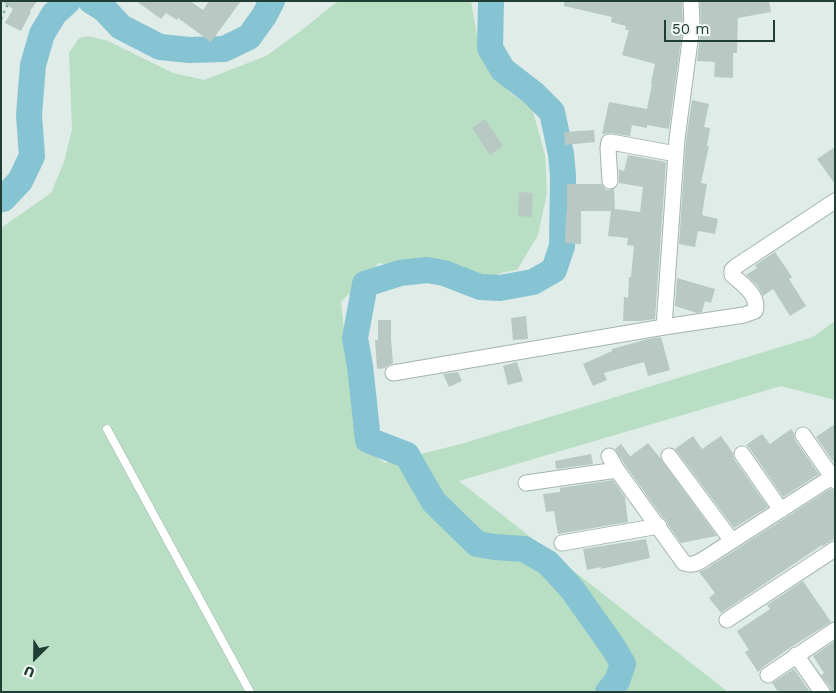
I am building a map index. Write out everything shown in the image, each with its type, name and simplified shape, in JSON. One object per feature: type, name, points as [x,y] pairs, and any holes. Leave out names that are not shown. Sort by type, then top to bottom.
[{"type":"street","points":[[664,327],[676,154],[692,26],[691,1]]},
{"type":"street","points":[[610,181],[609,142],[676,154]]},
{"type":"street","points":[[393,373],[744,315],[755,311],[757,306],[753,296],[732,275],[732,270],[835,201]]},
{"type":"street","points":[[609,456],[684,563],[694,565],[833,479],[803,435]]},
{"type":"street","points":[[742,454],[781,510]]},
{"type":"street","points":[[669,456],[732,541]]},
{"type":"street","points":[[526,482],[617,470]]},
{"type":"street","points":[[562,543],[658,526]]},
{"type":"street","points":[[727,620],[835,549]]},
{"type":"street","points":[[768,675],[835,630]]},
{"type":"street","points":[[796,655],[822,692]]},
{"type":"lane","points":[[107,429],[250,692]]},
{"type":"path","points":[[1,18],[9,1]]},
{"type":"green space","points":[[338,1],[471,1],[480,53],[509,92],[532,108],[545,155],[547,193],[538,235],[517,270],[487,278],[379,263],[341,302],[356,442],[385,463],[461,444],[813,337],[835,321],[835,400],[781,386],[459,481],[728,692],[1,692],[1,228],[51,193],[64,162],[72,129],[69,53],[79,38],[88,36],[108,41],[173,73],[204,80],[266,56]]},
{"type":"building","points":[[1,1],[37,1],[21,31],[5,23],[13,9]]},
{"type":"building","points":[[136,1],[190,1],[203,10],[209,1],[241,1],[211,42],[178,18],[177,20],[166,13],[161,19]]},
{"type":"building","points":[[564,1],[682,1],[683,26],[669,129],[647,125],[647,128],[632,125],[630,136],[611,133],[602,134],[609,102],[647,109],[655,64],[622,55],[629,30],[625,30],[626,26],[611,22],[612,17],[564,6]]},
{"type":"building","points":[[700,1],[769,1],[771,12],[738,18],[737,53],[733,53],[733,78],[714,77],[715,62],[697,61],[701,27]]},
{"type":"building","points":[[692,100],[709,104],[704,127],[710,128],[707,146],[709,146],[701,183],[707,184],[702,215],[718,219],[715,234],[698,231],[695,247],[679,244],[686,140]]},
{"type":"building","points":[[485,119],[503,146],[490,155],[472,128]]},
{"type":"building","points":[[594,130],[595,142],[565,145],[564,132]]},
{"type":"building","points":[[835,147],[835,184],[817,159]]},
{"type":"building","points":[[628,155],[666,162],[655,319],[640,321],[623,321],[624,297],[628,298],[634,246],[627,245],[628,238],[608,236],[611,211],[581,211],[581,244],[565,243],[567,184],[601,184],[606,190],[614,189],[615,209],[640,212],[643,187],[619,183],[619,169],[624,171]]},
{"type":"building","points":[[519,192],[533,193],[532,217],[518,216]]},
{"type":"building","points":[[775,252],[792,277],[789,279],[806,306],[790,316],[773,289],[763,296],[757,285],[746,275],[757,268],[755,265]]},
{"type":"building","points":[[677,278],[715,289],[711,303],[705,301],[702,312],[697,313],[675,306]]},
{"type":"building","points":[[526,316],[528,339],[513,340],[511,318]]},
{"type":"building","points":[[378,320],[391,320],[393,363],[385,368],[377,369],[375,340],[378,340]]},
{"type":"building","points":[[661,337],[670,370],[648,376],[644,362],[604,373],[607,380],[593,386],[583,364],[612,351],[612,349]]},
{"type":"building","points":[[517,362],[523,381],[508,385],[503,366]]},
{"type":"building","points":[[458,372],[462,381],[449,387],[443,374]]},
{"type":"building","points":[[835,424],[835,464],[816,437]]},
{"type":"building","points":[[791,429],[795,440],[819,474],[783,497],[746,445],[762,434],[770,444]]},
{"type":"building","points":[[693,436],[702,449],[721,436],[733,453],[734,459],[768,507],[734,528],[675,449]]},
{"type":"building","points":[[648,443],[717,536],[681,543],[615,449],[621,444],[631,456]]},
{"type":"building","points":[[591,454],[593,464],[556,469],[555,461]]},
{"type":"building","points":[[613,480],[625,497],[628,522],[558,534],[554,511],[546,512],[543,494],[560,492],[560,488]]},
{"type":"building","points":[[830,489],[835,490],[835,538],[721,613],[709,598],[715,593],[699,572]]},
{"type":"building","points":[[646,539],[650,558],[601,569],[601,567],[587,570],[583,549]]},
{"type":"building","points":[[803,581],[831,622],[791,647],[758,672],[745,652],[749,650],[737,631],[770,609],[767,605]]},
{"type":"building","points":[[835,641],[835,692],[831,692],[830,687],[821,675],[824,673],[813,656]]},
{"type":"building","points":[[794,669],[810,692],[778,692],[772,683]]},
{"type":"waterway","points":[[1,199],[20,181],[32,156],[29,115],[33,65],[42,34],[54,14],[68,1]]},
{"type":"waterway","points":[[91,1],[104,9],[121,27],[160,47],[190,50],[224,49],[249,37],[272,1]]},
{"type":"waterway","points":[[491,1],[490,48],[503,70],[533,93],[552,112],[561,154],[563,176],[562,246],[554,270],[533,282],[500,288],[480,287],[444,273],[427,270],[400,273],[365,284],[355,338],[368,440],[407,455],[434,502],[477,544],[524,549],[548,563],[572,589],[623,664],[617,681],[608,692]]}]
